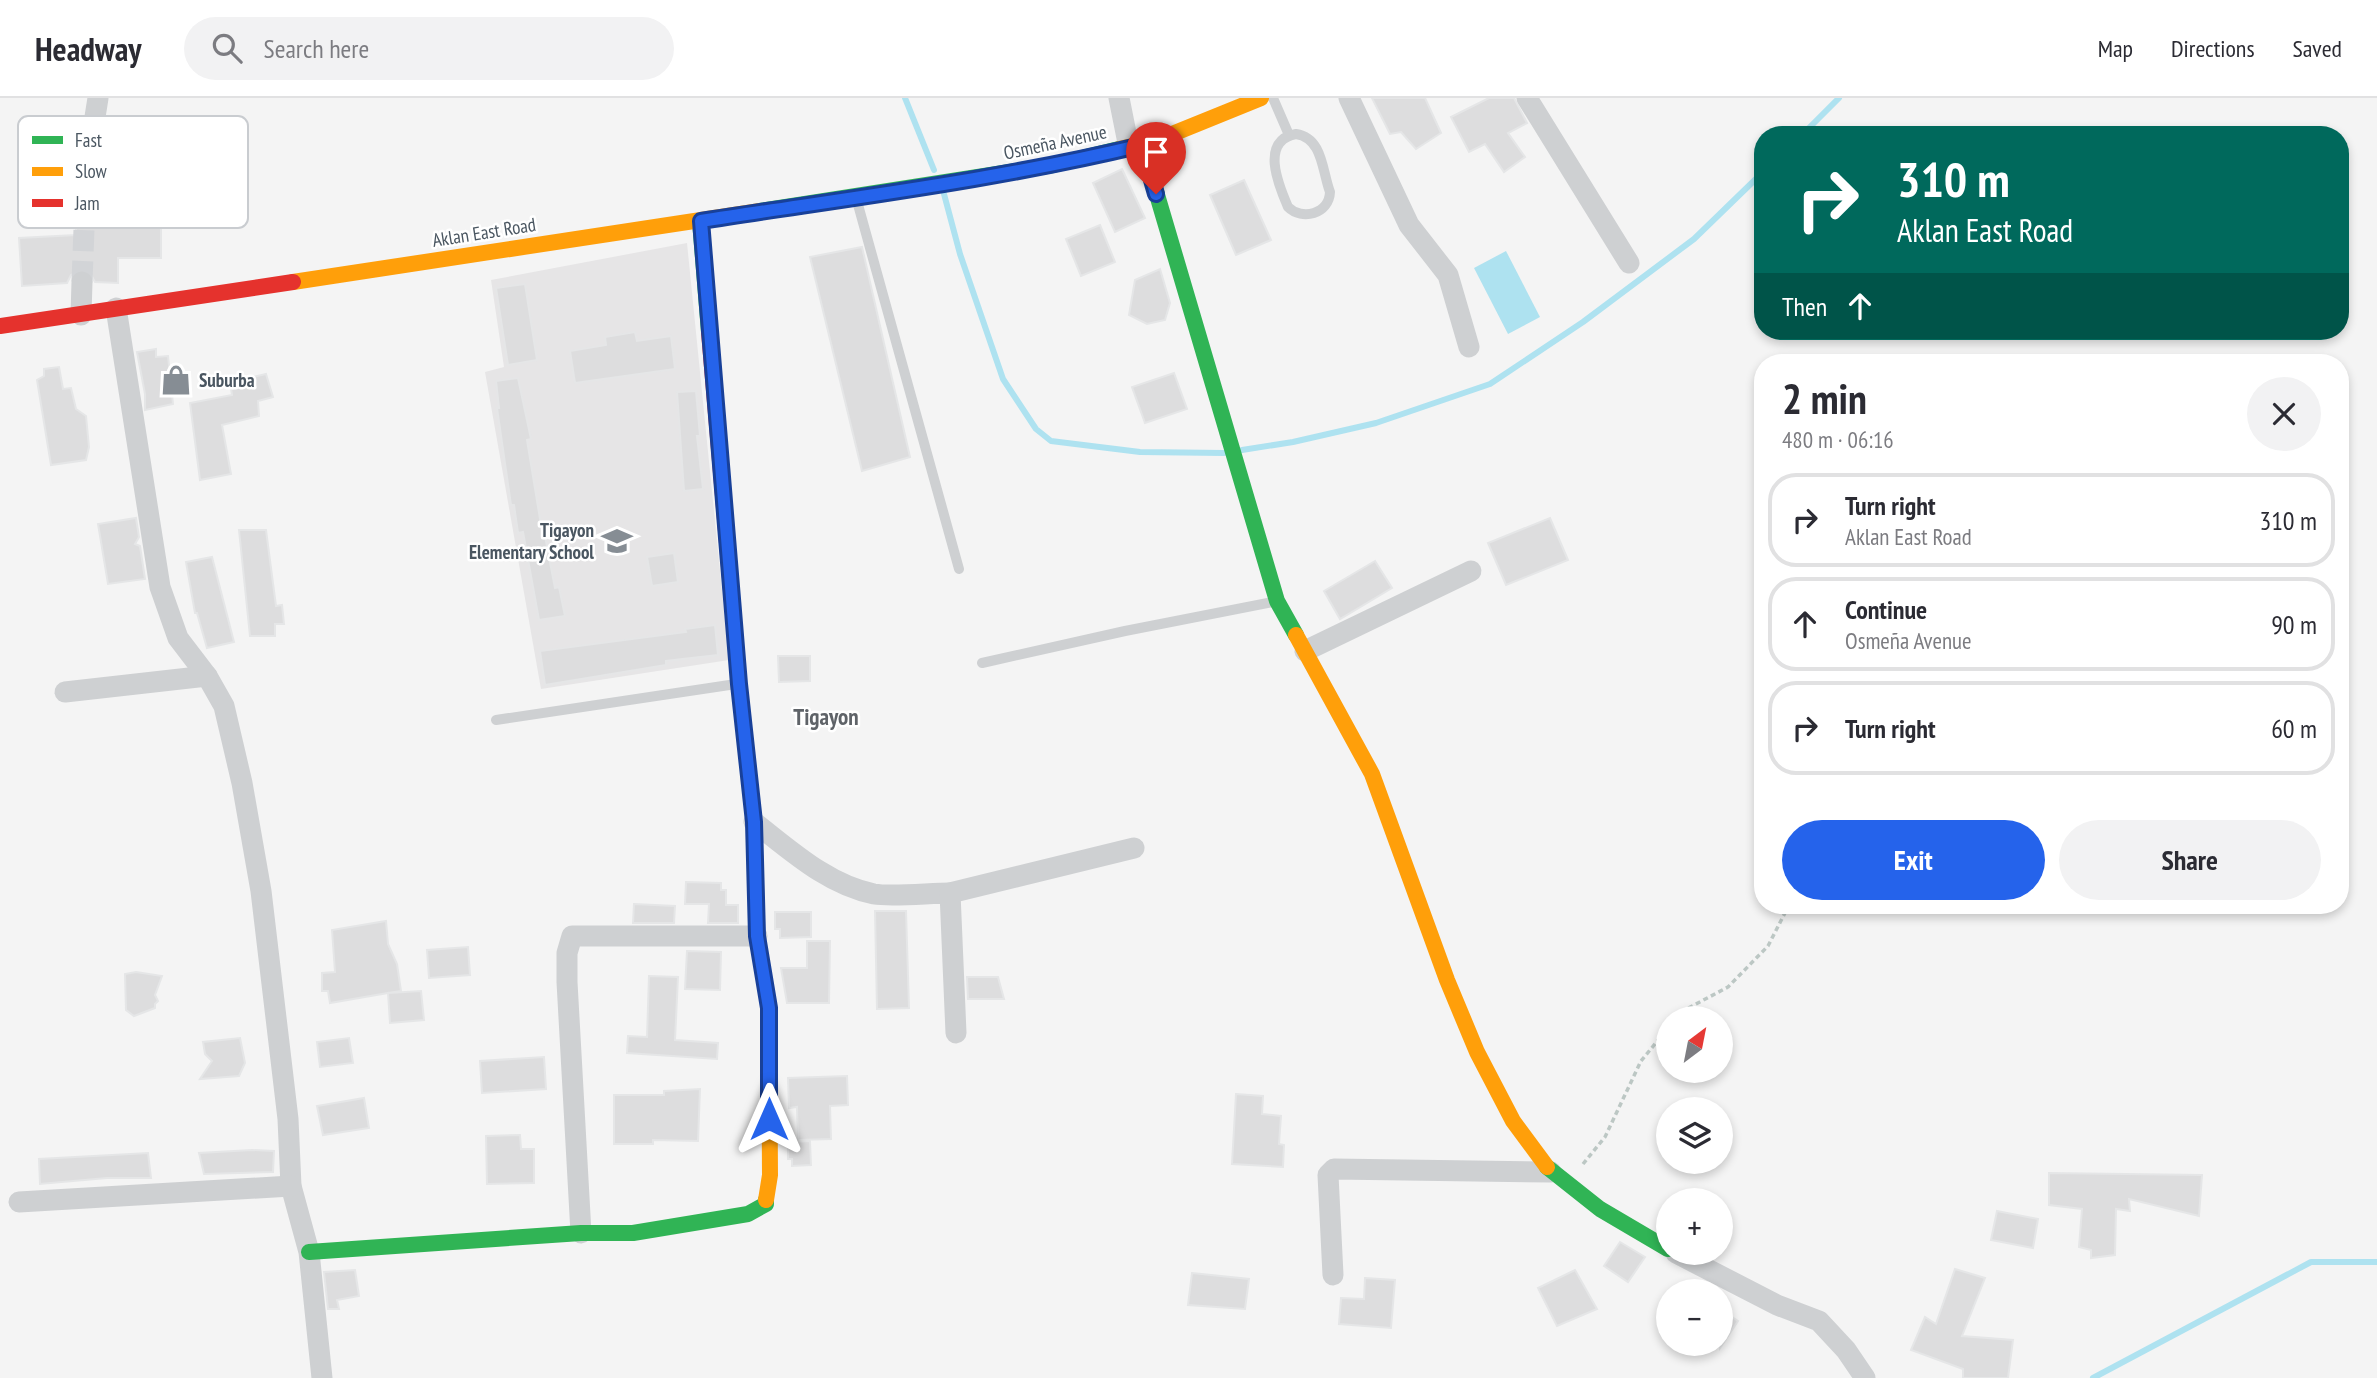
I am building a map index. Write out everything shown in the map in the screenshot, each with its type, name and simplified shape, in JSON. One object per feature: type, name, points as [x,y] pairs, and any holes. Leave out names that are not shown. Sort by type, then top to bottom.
[{"type":"street","points":[[95,116],[98,98]]},
{"type":"street","points":[[1119,98],[1278,601],[1372,774],[1477,1052],[1513,1121],[1558,1178],[1600,1209],[1656,1242]]},
{"type":"street","name":"Osmeña Avenue","points":[[975,179],[1135,146],[1261,98]]},
{"type":"street","points":[[1349,98],[1409,225],[1448,275],[1469,347]]},
{"type":"street","points":[[1527,98],[1629,263]]},
{"type":"street","name":"Aklan East Road","points":[[0,326],[975,179]]},
{"type":"street","points":[[309,1252],[581,1233],[633,1233],[748,1214],[766,1204],[770,1175],[769,1008],[757,936],[754,822],[739,684],[701,221]]},
{"type":"street","points":[[81,315],[82,282]]},
{"type":"street","points":[[116,308],[160,587],[178,638],[207,676],[224,706],[242,783],[261,891],[288,1119],[291,1186],[309,1252],[321,1378]]},
{"type":"street","points":[[1305,651],[1471,571]]},
{"type":"street","points":[[65,692],[207,676]]},
{"type":"street","points":[[754,822],[811,866],[847,885],[876,894],[950,893],[1134,848]]},
{"type":"street","points":[[950,893],[956,1033]]},
{"type":"street","points":[[581,1233],[567,982],[567,953],[572,936],[757,936]]},
{"type":"street","points":[[1334,1275],[1328,1175],[1334,1170],[1558,1178]]},
{"type":"street","points":[[19,1202],[291,1186]]},
{"type":"street","points":[[1699,1265],[1777,1305],[1819,1321],[1846,1350],[1865,1378]]},
{"type":"lane","points":[[1273,98],[1289,135]]},
{"type":"lane","points":[[1289,135],[1303,135],[1315,144],[1330,192],[1330,198],[1324,208],[1306,215],[1293,212],[1288,207],[1274,158],[1277,144],[1289,135]]},
{"type":"lane","points":[[856,197],[959,569]]},
{"type":"lane","points":[[982,663],[1278,601]]},
{"type":"lane","points":[[496,720],[739,684]]},
{"type":"path","points":[[1692,1006],[1728,987],[1768,946],[1784,914]]},
{"type":"path","points":[[1558,1178],[1605,1137],[1641,1061],[1656,1043]]},
{"type":"shaded area","name":"Tigayon Elementary School","points":[[687,243],[729,660],[541,689],[485,372],[504,367],[491,280]]},
{"type":"water","points":[[1506,251],[1540,317],[1508,334],[1474,268]]},
{"type":"building","points":[[1372,98],[1425,98],[1441,133],[1416,149],[1401,132],[1390,134]]},
{"type":"building","points":[[1489,98],[1514,98],[1527,123],[1508,133],[1525,157],[1504,172],[1485,144],[1469,152],[1451,117]]},
{"type":"building","points":[[1122,169],[1145,218],[1115,232],[1093,183]]},
{"type":"building","points":[[1244,180],[1271,240],[1236,255],[1210,195]]},
{"type":"building","points":[[1100,225],[1115,262],[1081,276],[1066,239]]},
{"type":"building","points":[[76,228],[161,228],[161,258],[118,258],[118,283],[95,282],[89,271],[82,269],[71,275],[67,283],[22,286],[19,238],[76,235]]},
{"type":"building","points":[[862,247],[910,457],[862,471],[810,257]]},
{"type":"building","points":[[1160,269],[1170,303],[1165,320],[1147,324],[1129,315],[1135,280]]},
{"type":"building","points":[[525,284],[537,360],[508,365],[496,288]]},
{"type":"building","points":[[635,332],[637,341],[671,336],[675,369],[575,383],[570,351],[606,345],[605,337]]},
{"type":"building","points":[[156,349],[156,357],[168,356],[173,404],[145,410],[145,394],[137,352]]},
{"type":"building","points":[[59,367],[63,389],[71,388],[76,409],[86,416],[89,447],[86,460],[51,465],[37,380],[44,376],[44,369]]},
{"type":"building","points":[[1174,373],[1187,409],[1145,423],[1132,387]]},
{"type":"building","points":[[266,374],[273,397],[258,401],[259,416],[222,425],[231,474],[200,480],[190,403],[232,395],[230,382]]},
{"type":"building","points":[[518,378],[531,439],[527,440],[542,531],[555,588],[559,587],[565,616],[539,620],[523,532],[518,533],[514,505],[511,505],[497,408],[496,381]]},
{"type":"building","points":[[696,391],[700,436],[697,436],[703,489],[684,491],[677,392]]},
{"type":"building","points":[[136,518],[139,537],[135,544],[140,546],[145,579],[108,584],[98,524]]},
{"type":"building","points":[[1550,518],[1568,560],[1506,585],[1488,543]]},
{"type":"building","points":[[239,530],[266,530],[276,606],[282,605],[284,624],[275,624],[275,636],[250,636]]},
{"type":"building","points":[[674,553],[678,582],[652,586],[647,557]]},
{"type":"building","points":[[212,557],[234,642],[207,648],[195,613],[186,562]]},
{"type":"building","points":[[1375,561],[1392,588],[1340,619],[1324,591]]},
{"type":"building","points":[[715,625],[718,655],[666,661],[666,665],[545,685],[540,651],[686,632],[685,629]]},
{"type":"building","points":[[778,656],[810,656],[810,681],[779,682]]},
{"type":"building","points":[[686,882],[721,883],[721,890],[726,890],[726,905],[738,905],[738,923],[708,923],[709,904],[685,904]]},
{"type":"building","points":[[634,904],[675,906],[674,923],[633,923]]},
{"type":"building","points":[[875,911],[906,911],[909,1008],[877,1009]]},
{"type":"building","points":[[775,912],[811,912],[811,937],[780,938],[780,929],[775,929]]},
{"type":"building","points":[[386,921],[388,944],[397,964],[401,991],[330,1003],[328,991],[322,991],[322,973],[335,972],[332,930]]},
{"type":"building","points":[[807,941],[830,941],[829,1003],[787,1003],[781,968],[807,968]]},
{"type":"building","points":[[468,947],[470,975],[429,978],[427,950]]},
{"type":"building","points":[[687,951],[721,952],[720,990],[685,989]]},
{"type":"building","points":[[136,972],[162,976],[155,995],[158,1001],[155,1008],[134,1016],[126,1010],[125,974]]},
{"type":"building","points":[[649,976],[678,977],[675,1040],[718,1043],[717,1059],[627,1053],[628,1036],[647,1037]]},
{"type":"building","points":[[967,977],[998,977],[1004,999],[968,999]]},
{"type":"building","points":[[421,991],[424,1020],[390,1023],[388,993]]},
{"type":"building","points":[[240,1038],[245,1063],[239,1076],[200,1079],[212,1061],[205,1054],[203,1042]]},
{"type":"building","points":[[349,1038],[353,1063],[320,1067],[317,1042]]},
{"type":"building","points":[[544,1057],[546,1089],[482,1093],[480,1061]]},
{"type":"building","points":[[847,1076],[848,1105],[830,1106],[831,1139],[798,1140],[797,1107],[789,1108],[788,1078]]},
{"type":"building","points":[[700,1089],[698,1141],[653,1140],[653,1144],[614,1144],[614,1095],[664,1095],[664,1091]]},
{"type":"building","points":[[1236,1094],[1263,1096],[1262,1114],[1281,1116],[1279,1144],[1284,1145],[1283,1167],[1232,1164]]},
{"type":"building","points":[[364,1098],[369,1128],[323,1135],[317,1106]]},
{"type":"building","points":[[520,1135],[521,1149],[534,1149],[534,1183],[487,1184],[486,1136]]},
{"type":"building","points":[[810,1141],[811,1165],[792,1166],[792,1159],[788,1159],[788,1142]]},
{"type":"building","points":[[274,1151],[273,1172],[204,1174],[199,1153]]},
{"type":"building","points":[[148,1153],[151,1178],[107,1178],[40,1184],[39,1159]]},
{"type":"building","points":[[2049,1173],[2202,1175],[2199,1216],[2129,1199],[2130,1211],[2116,1209],[2115,1255],[2091,1258],[2091,1250],[2079,1247],[2082,1209],[2049,1205]]},
{"type":"building","points":[[1997,1211],[2038,1219],[2033,1248],[1991,1240]]},
{"type":"building","points":[[1620,1242],[1645,1257],[1628,1282],[1604,1266]]},
{"type":"building","points":[[1955,1269],[1985,1278],[1962,1336],[2013,1340],[2008,1378],[1963,1378],[1963,1369],[1911,1350],[1925,1317],[1936,1324]]},
{"type":"building","points":[[355,1270],[359,1296],[337,1300],[339,1309],[328,1309],[324,1272]]},
{"type":"building","points":[[1575,1270],[1597,1309],[1557,1326],[1538,1288]]},
{"type":"building","points":[[1192,1273],[1249,1279],[1245,1309],[1188,1305]]},
{"type":"building","points":[[1365,1278],[1395,1280],[1391,1328],[1339,1324],[1341,1298],[1364,1299]]},
{"type":"waterway","points":[[905,98],[934,170]]},
{"type":"waterway","points":[[1811,126],[1839,98]]},
{"type":"waterway","points":[[1242,450],[1293,442],[1376,423],[1490,384],[1583,322],[1694,239],[1754,181]]},
{"type":"waterway","points":[[944,194],[960,254],[1003,379],[1036,429],[1051,441],[1140,452],[1224,453]]},
{"type":"waterway","points":[[2093,1378],[2311,1262],[2377,1262]]},
{"type":"tunnel","points":[[82,282],[84,228]]},
{"type":"traffic: fast","points":[[1142,144],[1277,601],[1296,635]]},
{"type":"traffic: fast","points":[[760,211],[1053,165],[1119,149]]},
{"type":"traffic: fast","points":[[700,221],[709,332]]},
{"type":"traffic: fast","points":[[1547,1167],[1600,1209],[1656,1242]]},
{"type":"traffic: fast","points":[[309,1252],[581,1233],[633,1233],[748,1214],[766,1204],[766,1200]]},
{"type":"traffic: slow","points":[[1119,149],[1155,141],[1261,98]]},
{"type":"traffic: slow","points":[[293,282],[760,211]]},
{"type":"traffic: slow","points":[[1296,635],[1372,774],[1447,980],[1477,1052],[1513,1121],[1547,1167]]},
{"type":"traffic: slow","points":[[756,884],[757,936],[769,1008],[770,1175],[766,1200]]},
{"type":"traffic: jam","points":[[0,326],[293,282]]},
{"type":"traffic: jam","points":[[709,332],[739,684],[754,822],[756,884]]},
{"type":"place","name":"Suburba","points":[[176,380]]},
{"type":"place","name":"Tigayon Elementary School","points":[[617,541]]},
{"type":"district","name":"Tigayon","points":[[826,716]]},
{"type":"route","points":[[769,1119],[769,1008],[757,936],[754,822],[739,684],[701,221],[975,179],[1142,145],[1156,194]]}]
